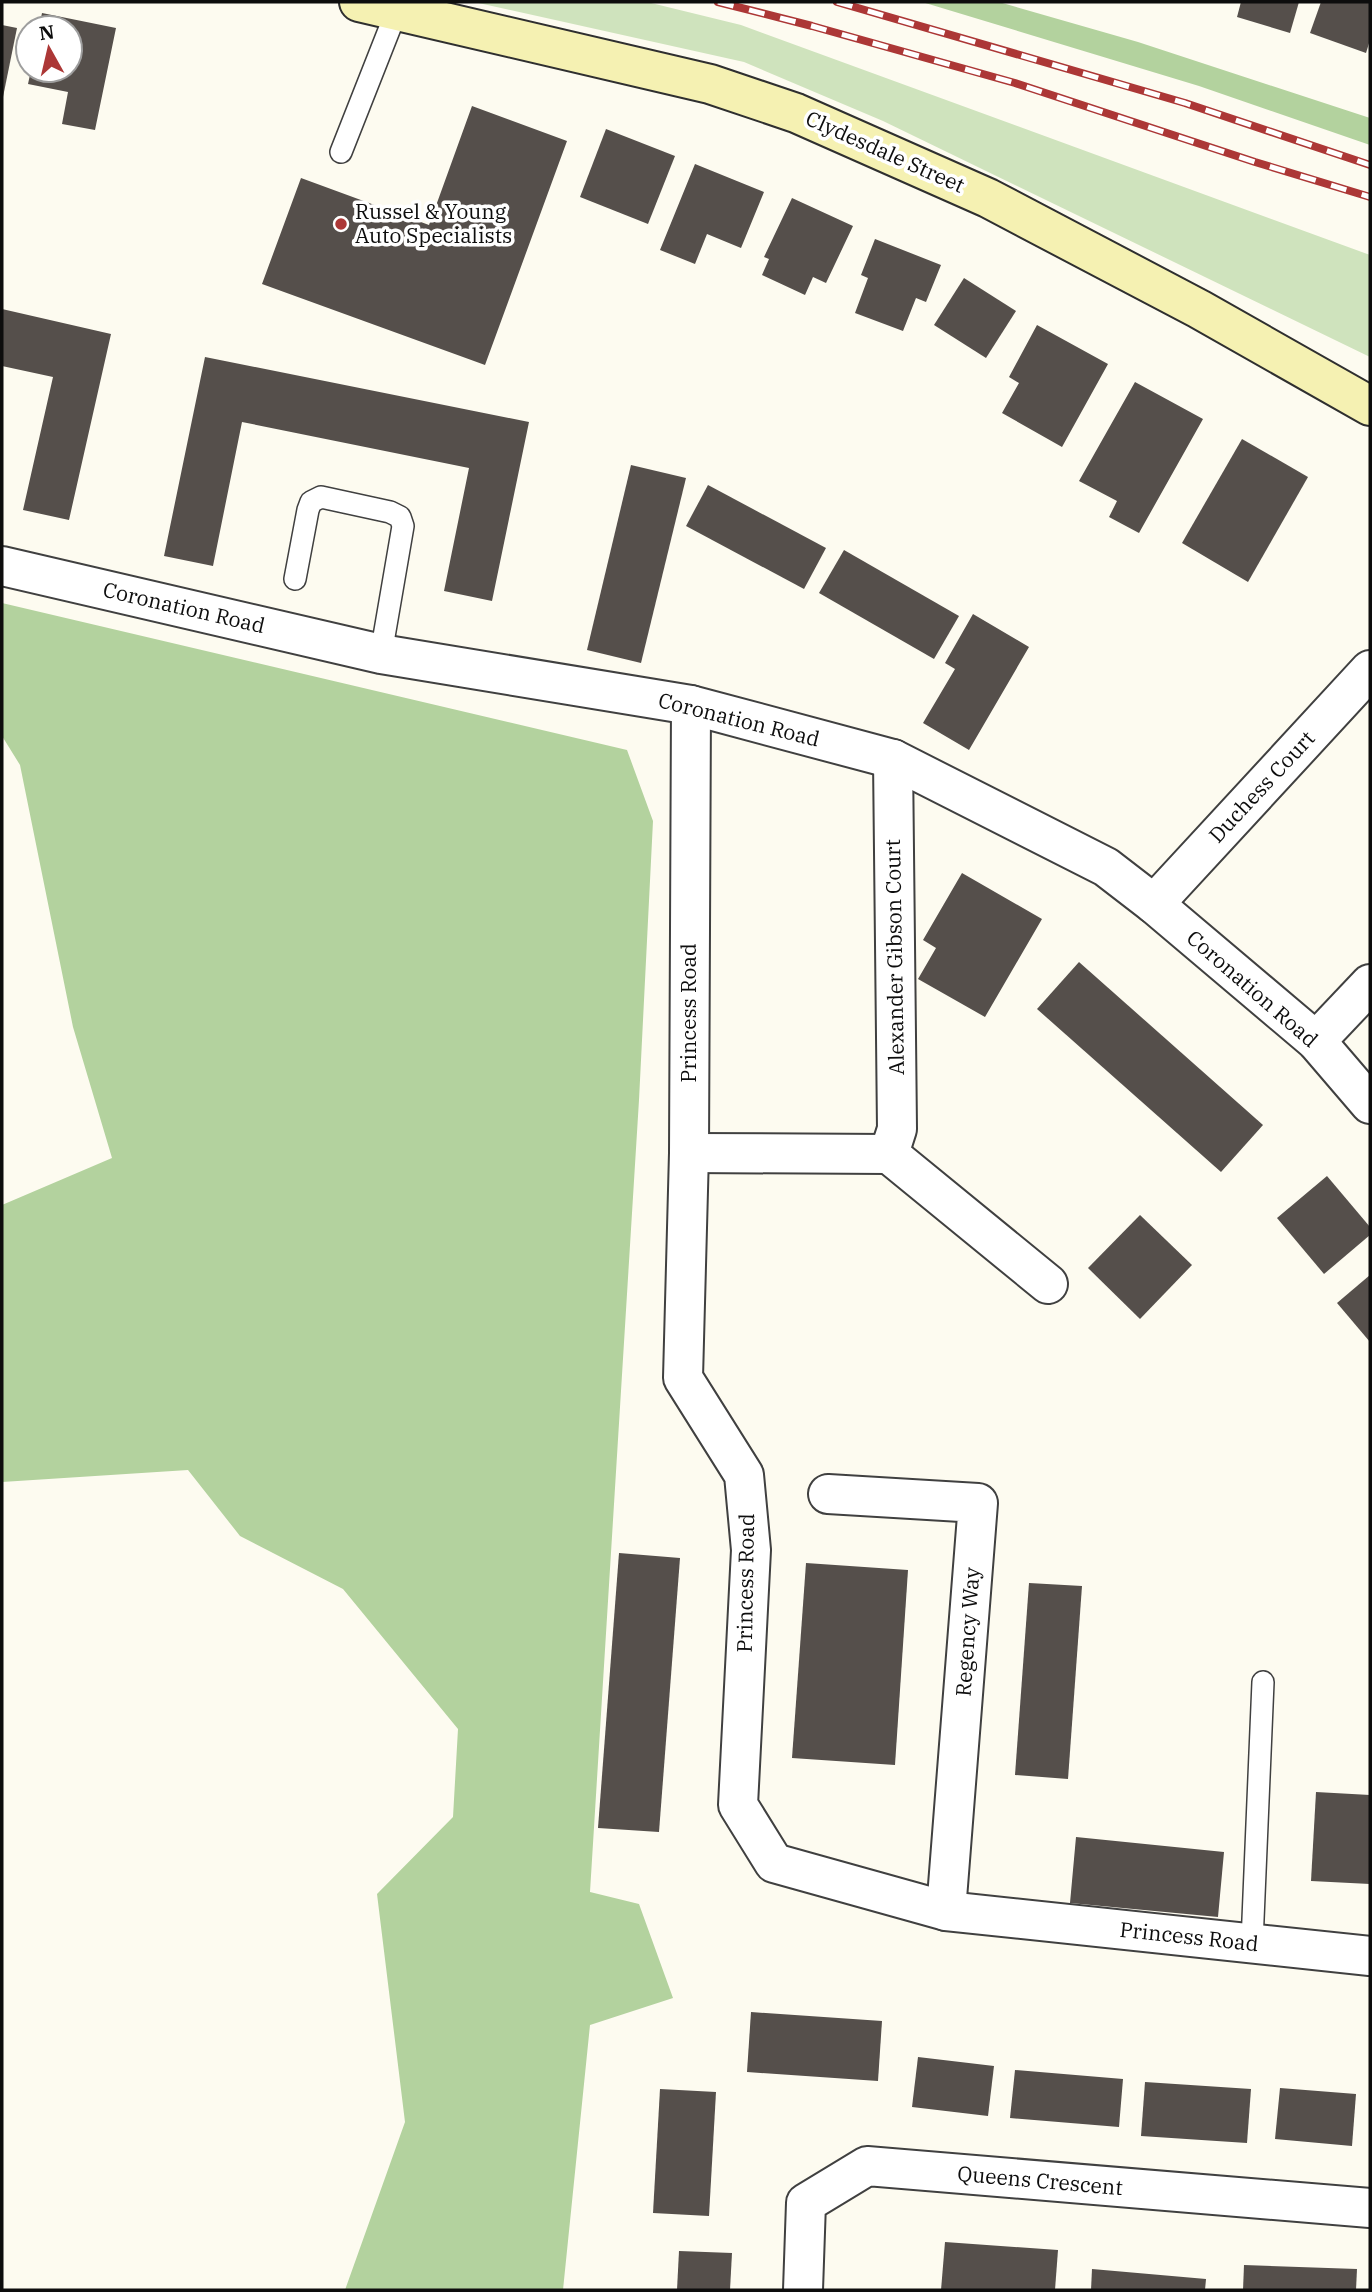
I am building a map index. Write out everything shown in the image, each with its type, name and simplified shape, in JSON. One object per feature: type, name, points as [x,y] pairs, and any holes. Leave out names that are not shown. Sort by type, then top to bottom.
[{"type":"main road","name":"Clydesdale Street","points":[[359,2],[710,84],[796,113],[988,198],[1199,309],[1370,407]]},
{"type":"street","name":"Coronation Road","points":[[2,566],[381,654],[691,705],[893,759],[1106,867],[1316,1041],[1370,1104]]},
{"type":"street","name":"Duchess Court","points":[[1154,905],[1370,670]]},
{"type":"street","name":"Princess Road","points":[[691,705],[689,1153],[683,1378],[744,1475],[751,1550],[738,1805],[774,1863],[946,1911],[1370,1956]]},
{"type":"street","name":"Alexander Gibson Court","points":[[889,1154],[897,1129],[893,759]]},
{"type":"street","points":[[1316,1041],[1370,984]]},
{"type":"street","points":[[689,1153],[889,1154],[1048,1284]]},
{"type":"street","name":"Regency Way","points":[[828,1494],[978,1503],[946,1911]]},
{"type":"street","name":"Queens Crescent","points":[[803,2290],[806,2203],[867,2166],[1370,2208]]},
{"type":"lane","points":[[341,152],[397,10]]},
{"type":"lane","points":[[295,579],[307,510],[311,502],[321,497],[390,512],[400,517],[403,526],[381,654]]},
{"type":"lane","points":[[1252,1943],[1263,1682]]},
{"type":"green space","points":[[474,2],[647,2],[741,25],[1370,255],[1370,357],[883,121],[744,62]]},
{"type":"green space","points":[[922,2],[999,2],[1138,42],[1370,118],[1370,145],[1199,86]]},
{"type":"green space","points":[[2,603],[627,750],[653,821],[639,1100],[590,1892],[639,1904],[673,1998],[590,2025],[563,2290],[345,2290],[405,2122],[377,1894],[453,1817],[458,1729],[343,1589],[240,1536],[188,1470],[2,1482],[2,1205],[112,1158],[73,1027],[20,765],[2,736]]},
{"type":"building","points":[[1241,2],[1299,2],[1290,33],[1237,17]]},
{"type":"building","points":[[1321,2],[1370,2],[1370,40],[1366,53],[1310,33]]},
{"type":"building","points":[[84,22],[116,28],[95,130],[62,124],[68,92],[28,84],[84,84]]},
{"type":"building","points":[[2,25],[14,27],[14,43],[2,97]]},
{"type":"building","points":[[472,106],[567,141],[485,365],[262,284],[301,178],[429,225]]},
{"type":"building","points":[[606,129],[675,156],[648,224],[580,197]]},
{"type":"building","points":[[695,164],[764,192],[741,248],[707,234],[695,264],[660,250]]},
{"type":"building","points":[[792,198],[853,226],[826,283],[813,277],[805,295],[762,275],[769,259],[764,257]]},
{"type":"building","points":[[875,239],[941,265],[926,302],[916,298],[903,331],[855,313],[868,278],[861,275]]},
{"type":"building","points":[[964,278],[1016,311],[986,358],[934,325]]},
{"type":"building","points":[[2,309],[111,334],[69,520],[23,510],[53,377],[2,366]]},
{"type":"building","points":[[1037,325],[1108,364],[1062,447],[1002,413],[1019,383],[1009,377]]},
{"type":"building","points":[[205,357],[529,422],[492,601],[444,591],[469,468],[242,422],[213,566],[164,556]]},
{"type":"building","points":[[1135,382],[1203,419],[1139,533],[1109,517],[1117,501],[1079,481]]},
{"type":"building","points":[[1242,439],[1308,477],[1248,582],[1182,543]]},
{"type":"building","points":[[631,465],[686,478],[641,663],[587,650]]},
{"type":"building","points":[[708,485],[826,548],[804,589],[686,526]]},
{"type":"building","points":[[844,550],[959,616],[934,659],[819,593]]},
{"type":"building","points":[[973,614],[1029,647],[969,750],[923,723],[955,669],[945,663]]},
{"type":"building","points":[[962,873],[1042,919],[985,1017],[918,979],[936,948],[923,940]]},
{"type":"building","points":[[1079,962],[1263,1125],[1221,1172],[1037,1009]]},
{"type":"building","points":[[1327,1176],[1370,1227],[1370,1235],[1324,1274],[1277,1218]]},
{"type":"building","points":[[1140,1215],[1192,1265],[1140,1319],[1088,1268]]},
{"type":"building","points":[[1370,1275],[1370,1342],[1337,1303]]},
{"type":"building","points":[[619,1553],[680,1558],[659,1832],[598,1828]]},
{"type":"building","points":[[806,1563],[908,1570],[895,1765],[792,1758]]},
{"type":"building","points":[[1029,1583],[1082,1586],[1068,1779],[1015,1775]]},
{"type":"building","points":[[1316,1792],[1370,1795],[1370,1884],[1311,1881]]},
{"type":"building","points":[[1076,1837],[1224,1852],[1218,1917],[1070,1903]]},
{"type":"building","points":[[751,2012],[882,2021],[878,2081],[747,2072]]},
{"type":"building","points":[[918,2057],[994,2066],[988,2116],[912,2107]]},
{"type":"building","points":[[1015,2070],[1123,2079],[1119,2127],[1010,2118]]},
{"type":"building","points":[[1145,2082],[1251,2089],[1247,2143],[1141,2136]]},
{"type":"building","points":[[1280,2088],[1356,2094],[1352,2146],[1275,2139]]},
{"type":"building","points":[[660,2089],[716,2092],[709,2216],[653,2213]]},
{"type":"building","points":[[945,2242],[1058,2250],[1055,2290],[941,2290]]},
{"type":"building","points":[[679,2251],[732,2253],[730,2290],[677,2290]]},
{"type":"building","points":[[1244,2265],[1357,2269],[1356,2290],[1243,2290]]},
{"type":"building","points":[[1092,2269],[1206,2279],[1205,2290],[1091,2290]]},
{"type":"railway","points":[[718,2],[1015,83],[1370,197]]},
{"type":"railway","points":[[837,2],[1185,103],[1370,165]]},
{"type":"place","name":"Russel & Young Auto Specialists","points":[[341,224]]}]
